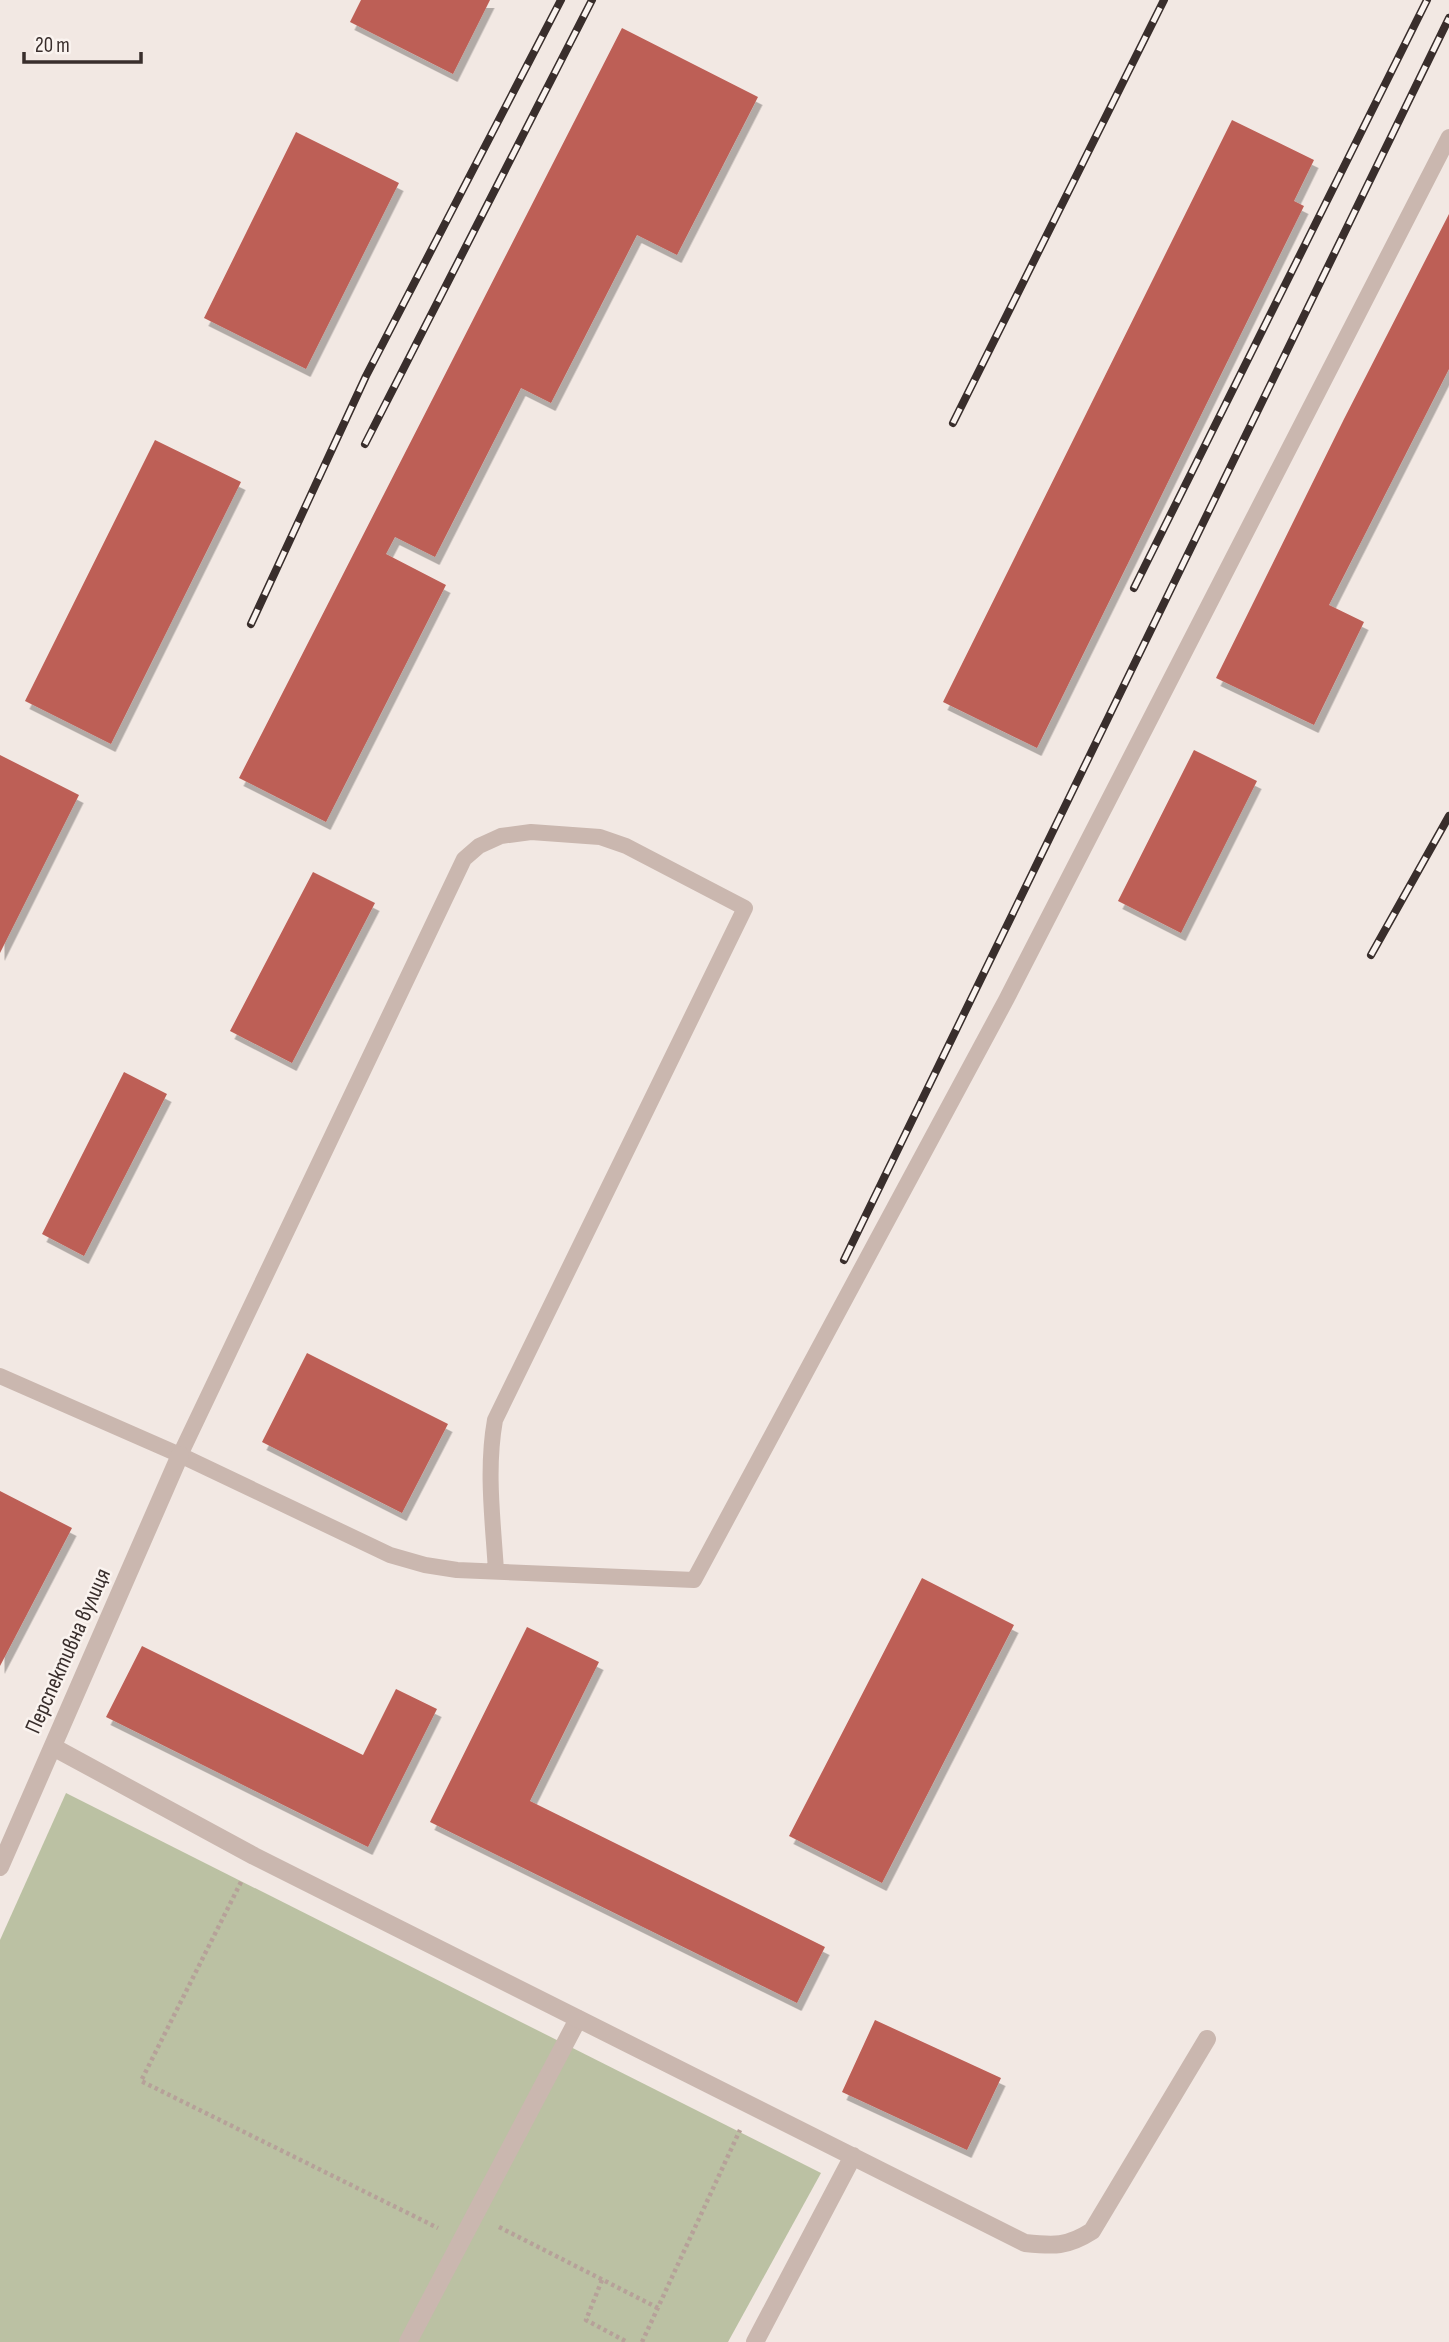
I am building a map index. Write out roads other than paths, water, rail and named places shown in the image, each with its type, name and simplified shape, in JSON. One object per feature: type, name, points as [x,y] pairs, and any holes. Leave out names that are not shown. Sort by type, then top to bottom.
[{"type":"street","name":"Перспективна вулиця","points":[[0,1867],[180,1455]]},
{"type":"street","points":[[53,1747],[254,1856],[1025,2243],[1053,2246],[1074,2242],[1092,2231],[1207,2039]]},
{"type":"street","points":[[408,2342],[578,2019]]},
{"type":"street","points":[[755,2342],[853,2156]]},
{"type":"lane","points":[[0,1376],[180,1455],[390,1555],[446,1568],[694,1580],[1006,1000],[1449,136]]},
{"type":"lane","points":[[180,1455],[464,859],[479,846],[500,836],[531,832],[600,838],[626,846],[745,908],[495,1420],[490,1471],[496,1571]]},
{"type":"railway","points":[[251,624],[366,376],[561,0]]},
{"type":"railway","points":[[365,444],[592,0]]},
{"type":"railway","points":[[953,423],[1164,0]]},
{"type":"railway","points":[[1134,588],[1427,0]]},
{"type":"railway","points":[[844,1260],[1449,18]]},
{"type":"railway","points":[[1371,955],[1449,816]]}]
